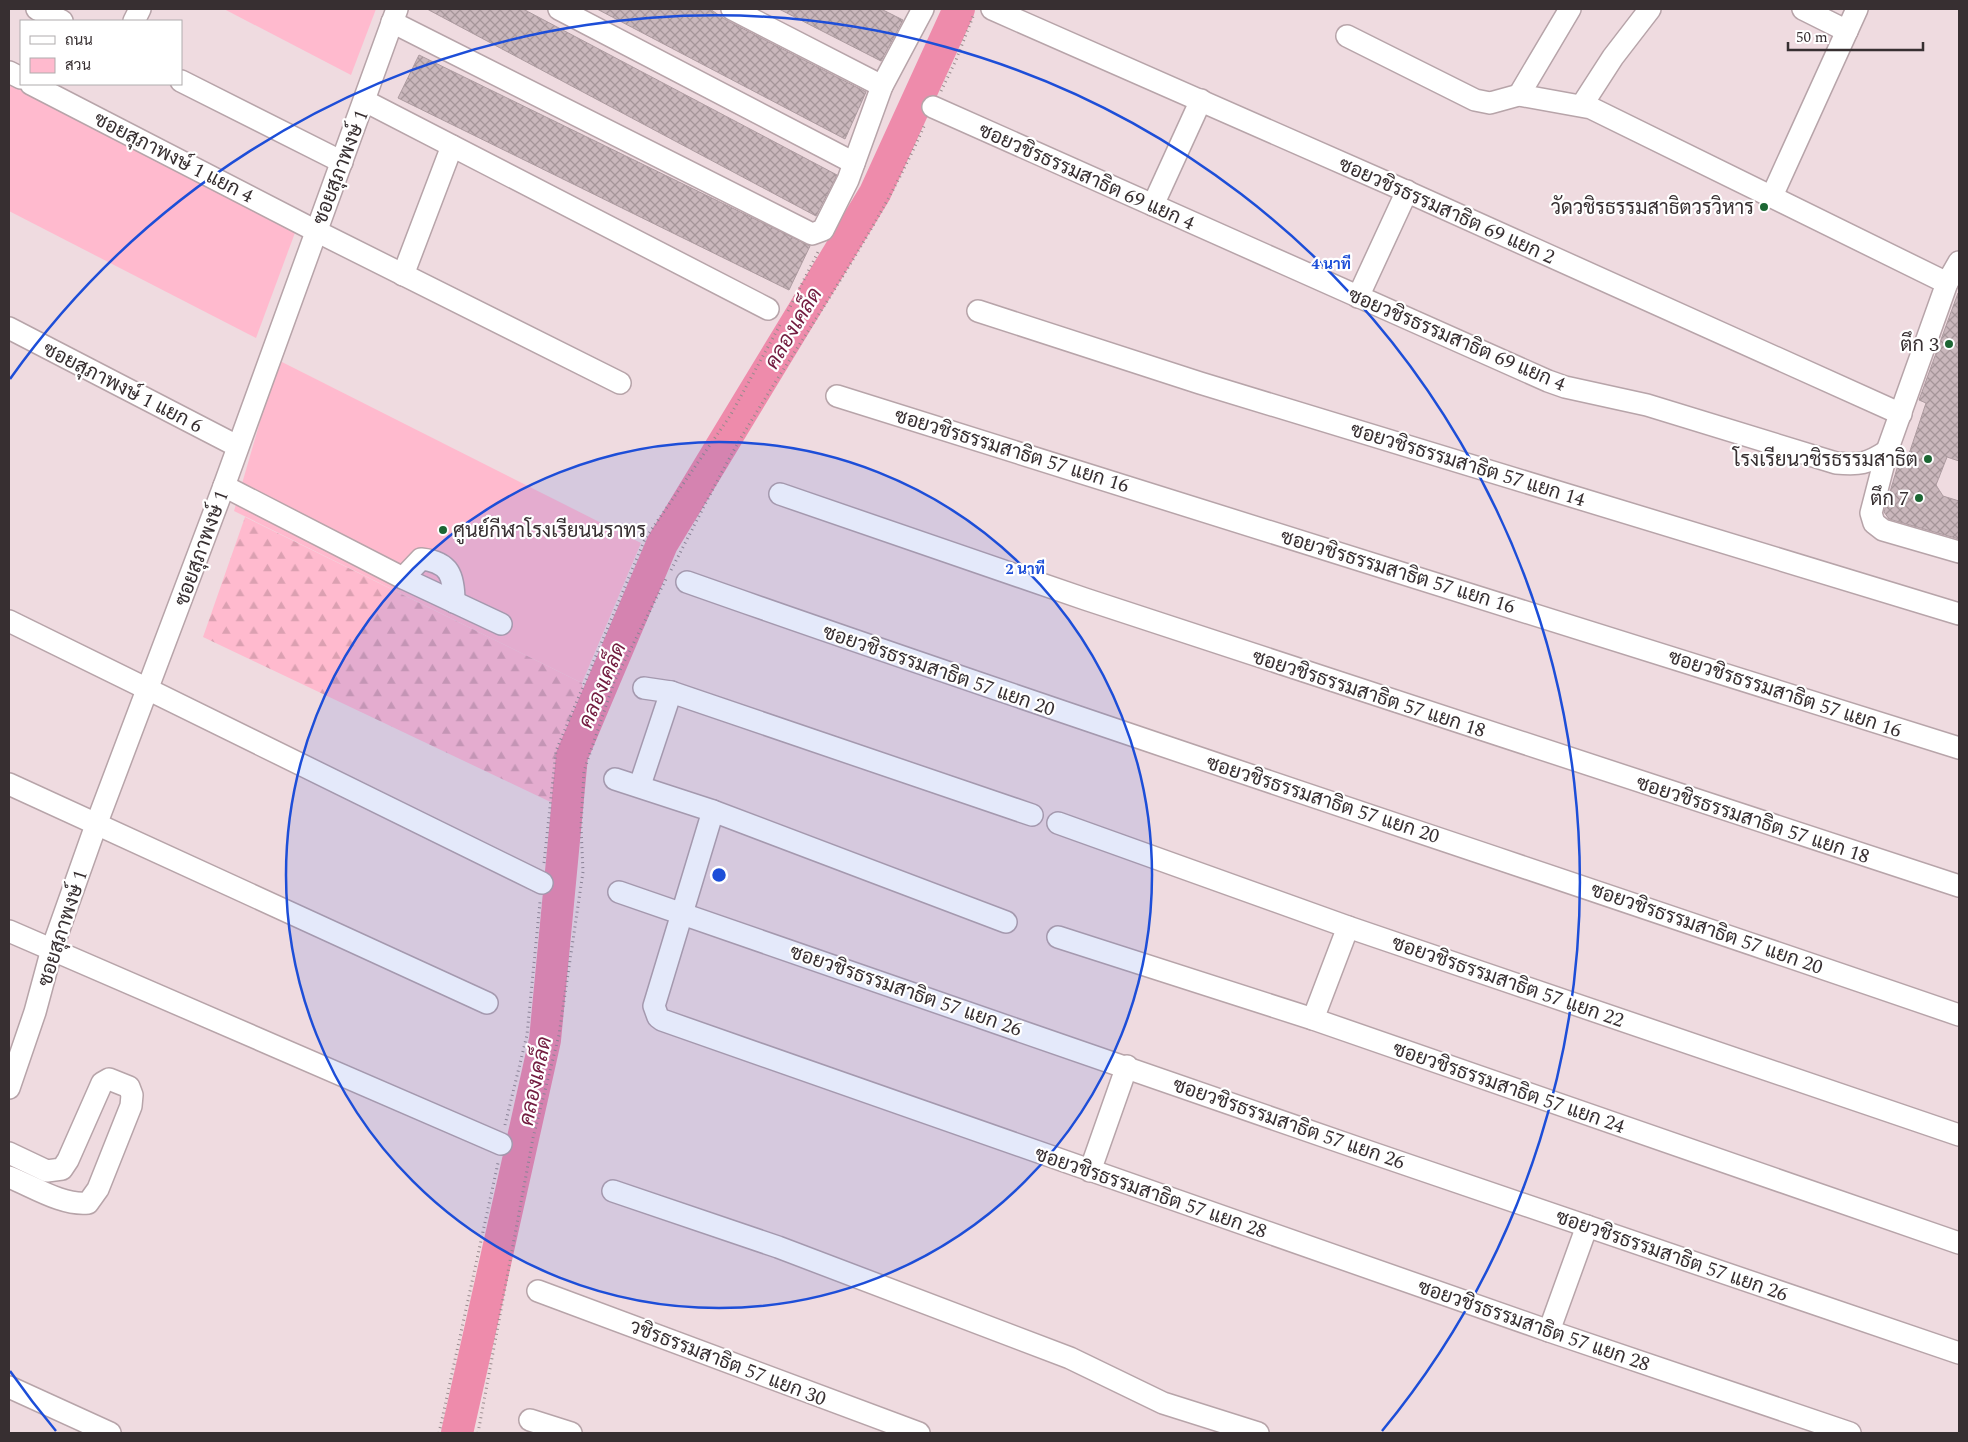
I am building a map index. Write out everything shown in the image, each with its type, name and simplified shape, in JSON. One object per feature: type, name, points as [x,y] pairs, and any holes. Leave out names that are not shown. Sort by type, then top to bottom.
[{"type":"street","points":[[37,9],[60,20]]},
{"type":"street","points":[[559,9],[854,162]]},
{"type":"street","points":[[732,9],[882,86]]},
{"type":"street","name":"ซอยวชิรธรรมสาธิต 69 แยก 2","points":[[992,9],[1201,100],[1901,414]]},
{"type":"street","points":[[1519,94],[1570,9]]},
{"type":"street","points":[[1582,105],[1613,57],[1650,9]]},
{"type":"street","points":[[1803,9],[1847,31]]},
{"type":"street","points":[[1772,196],[1857,9]]},
{"type":"street","points":[[395,15],[812,234],[823,230],[848,180],[882,86],[918,10]]},
{"type":"street","name":"ซอยสุภาพงษ์ 1","points":[[9,1088],[35,1012],[52,949],[96,826],[224,486],[395,15]]},
{"type":"street","points":[[1347,36],[1475,100],[1490,103],[1519,94],[1582,105],[1772,196],[1955,270],[1887,451],[1871,513],[1874,523],[1883,530],[1959,552]]},
{"type":"street","points":[[182,82],[342,162]]},
{"type":"street","name":"ซอยสุภาพงษ์ 1 แยก 4","points":[[34,85],[316,231],[620,383]]},
{"type":"street","points":[[1153,205],[1201,100]]},
{"type":"street","points":[[365,101],[768,309]]},
{"type":"street","name":"ซอยวชิรธรรมสาธิต 69 แยก 4","points":[[933,107],[1358,297],[1566,387],[1647,405],[1836,462],[1858,465],[1870,462],[1887,451]]},
{"type":"street","points":[[403,275],[452,146]]},
{"type":"street","points":[[1358,297],[1407,192]]},
{"type":"street","name":"ซอยวชิรธรรมสาธิต 57 แยก 14","points":[[978,311],[1200,383],[1959,614]]},
{"type":"street","name":"ซอยสุภาพงษ์ 1 แยก 6","points":[[9,328],[237,446]]},
{"type":"street","name":"ซอยวชิรธรรมสาธิต 57 แยก 16","points":[[837,396],[1959,748]]},
{"type":"street","points":[[224,486],[403,578],[501,624]]},
{"type":"street","name":"ซอยวชิรธรรมสาธิต 57 แยก 18","points":[[780,494],[1085,599],[1959,886]]},
{"type":"street","points":[[403,578],[422,558],[434,560],[449,571],[454,583],[454,602]]},
{"type":"street","name":"ซอยวชิรธรรมสาธิต 57 แยก 20","points":[[687,582],[942,672],[1683,920],[1959,1015]]},
{"type":"street","points":[[9,621],[147,691],[542,884]]},
{"type":"street","points":[[644,688],[671,692],[1032,815]]},
{"type":"street","points":[[640,786],[671,692]]},
{"type":"street","points":[[616,779],[713,810],[1006,922]]},
{"type":"street","points":[[9,784],[96,826],[487,1003]]},
{"type":"street","name":"ซอยวชิรธรรมสาธิต 57 แยก 28","points":[[713,810],[654,1006],[658,1017],[662,1020],[1549,1331],[1850,1433]]},
{"type":"street","name":"ซอยวชิรธรรมสาธิต 57 แยก 22","points":[[1058,823],[1348,927],[1959,1135]]},
{"type":"street","name":"ซอยวชิรธรรมสาธิต 57 แยก 26","points":[[619,892],[1959,1353]]},
{"type":"street","points":[[1313,1019],[1348,927]]},
{"type":"street","points":[[9,931],[501,1144]]},
{"type":"street","name":"ซอยวชิรธรรมสาธิต 57 แยก 24","points":[[1058,936],[1313,1019],[1959,1243]]},
{"type":"street","points":[[1090,1171],[1127,1066]]},
{"type":"street","points":[[9,1153],[47,1171],[62,1169],[68,1160],[102,1083],[109,1079],[129,1087],[132,1096],[131,1106],[98,1189],[88,1203],[81,1204],[64,1200],[9,1177]]},
{"type":"street","points":[[613,1191],[788,1251],[1070,1358],[1163,1403],[1258,1433]]},
{"type":"street","points":[[1549,1331],[1587,1226]]},
{"type":"street","name":"วชิรธรรมสาธิต 57 แยก 30","points":[[538,1291],[919,1433]]},
{"type":"street","points":[[9,1387],[110,1433]]},
{"type":"street","points":[[530,1420],[571,1433]]},
{"type":"green space","points":[[224,9],[376,9],[351,75]]},
{"type":"green space","points":[[9,81],[296,230],[256,338],[9,211]]},
{"type":"green space","name":"ศูนย์กีฬาโรงเรียนนราทร","points":[[278,360],[641,543],[582,683],[234,511]]},
{"type":"green space","points":[[245,517],[582,683],[587,707],[565,757],[561,807],[203,637]]},
{"type":"building","points":[[427,9],[523,9],[837,175],[816,216]]},
{"type":"building","points":[[597,9],[710,9],[726,20],[866,92],[845,139]]},
{"type":"building","points":[[779,9],[881,9],[903,20],[881,61]]},
{"type":"building","points":[[419,55],[810,246],[789,290],[398,98]]},
{"type":"building","name":"โรงเรียนวชิรธรรมสาธิต","points":[[1958,293],[1959,461],[1947,457],[1936,485],[1943,496],[1959,501],[1959,539],[1889,519],[1884,512],[1901,455],[1908,457],[1926,403],[1919,400]]},
{"type":"waterway","name":"คลองเคล็ด","points":[[457,1433],[545,1040],[572,756],[662,544],[875,193],[959,9]]},
{"type":"place","name":"วัดวชิรธรรมสาธิตวรวิหาร","points":[[1764,207]]},
{"type":"place","name":"ตึก 3","points":[[1949,344]]},
{"type":"place","name":"โรงเรียนวชิรธรรมสาธิต","points":[[1928,459]]},
{"type":"place","name":"ตึก 7","points":[[1919,498]]},
{"type":"place","name":"ศูนย์กีฬาโรงเรียนนราทร","points":[[443,530]]}]
